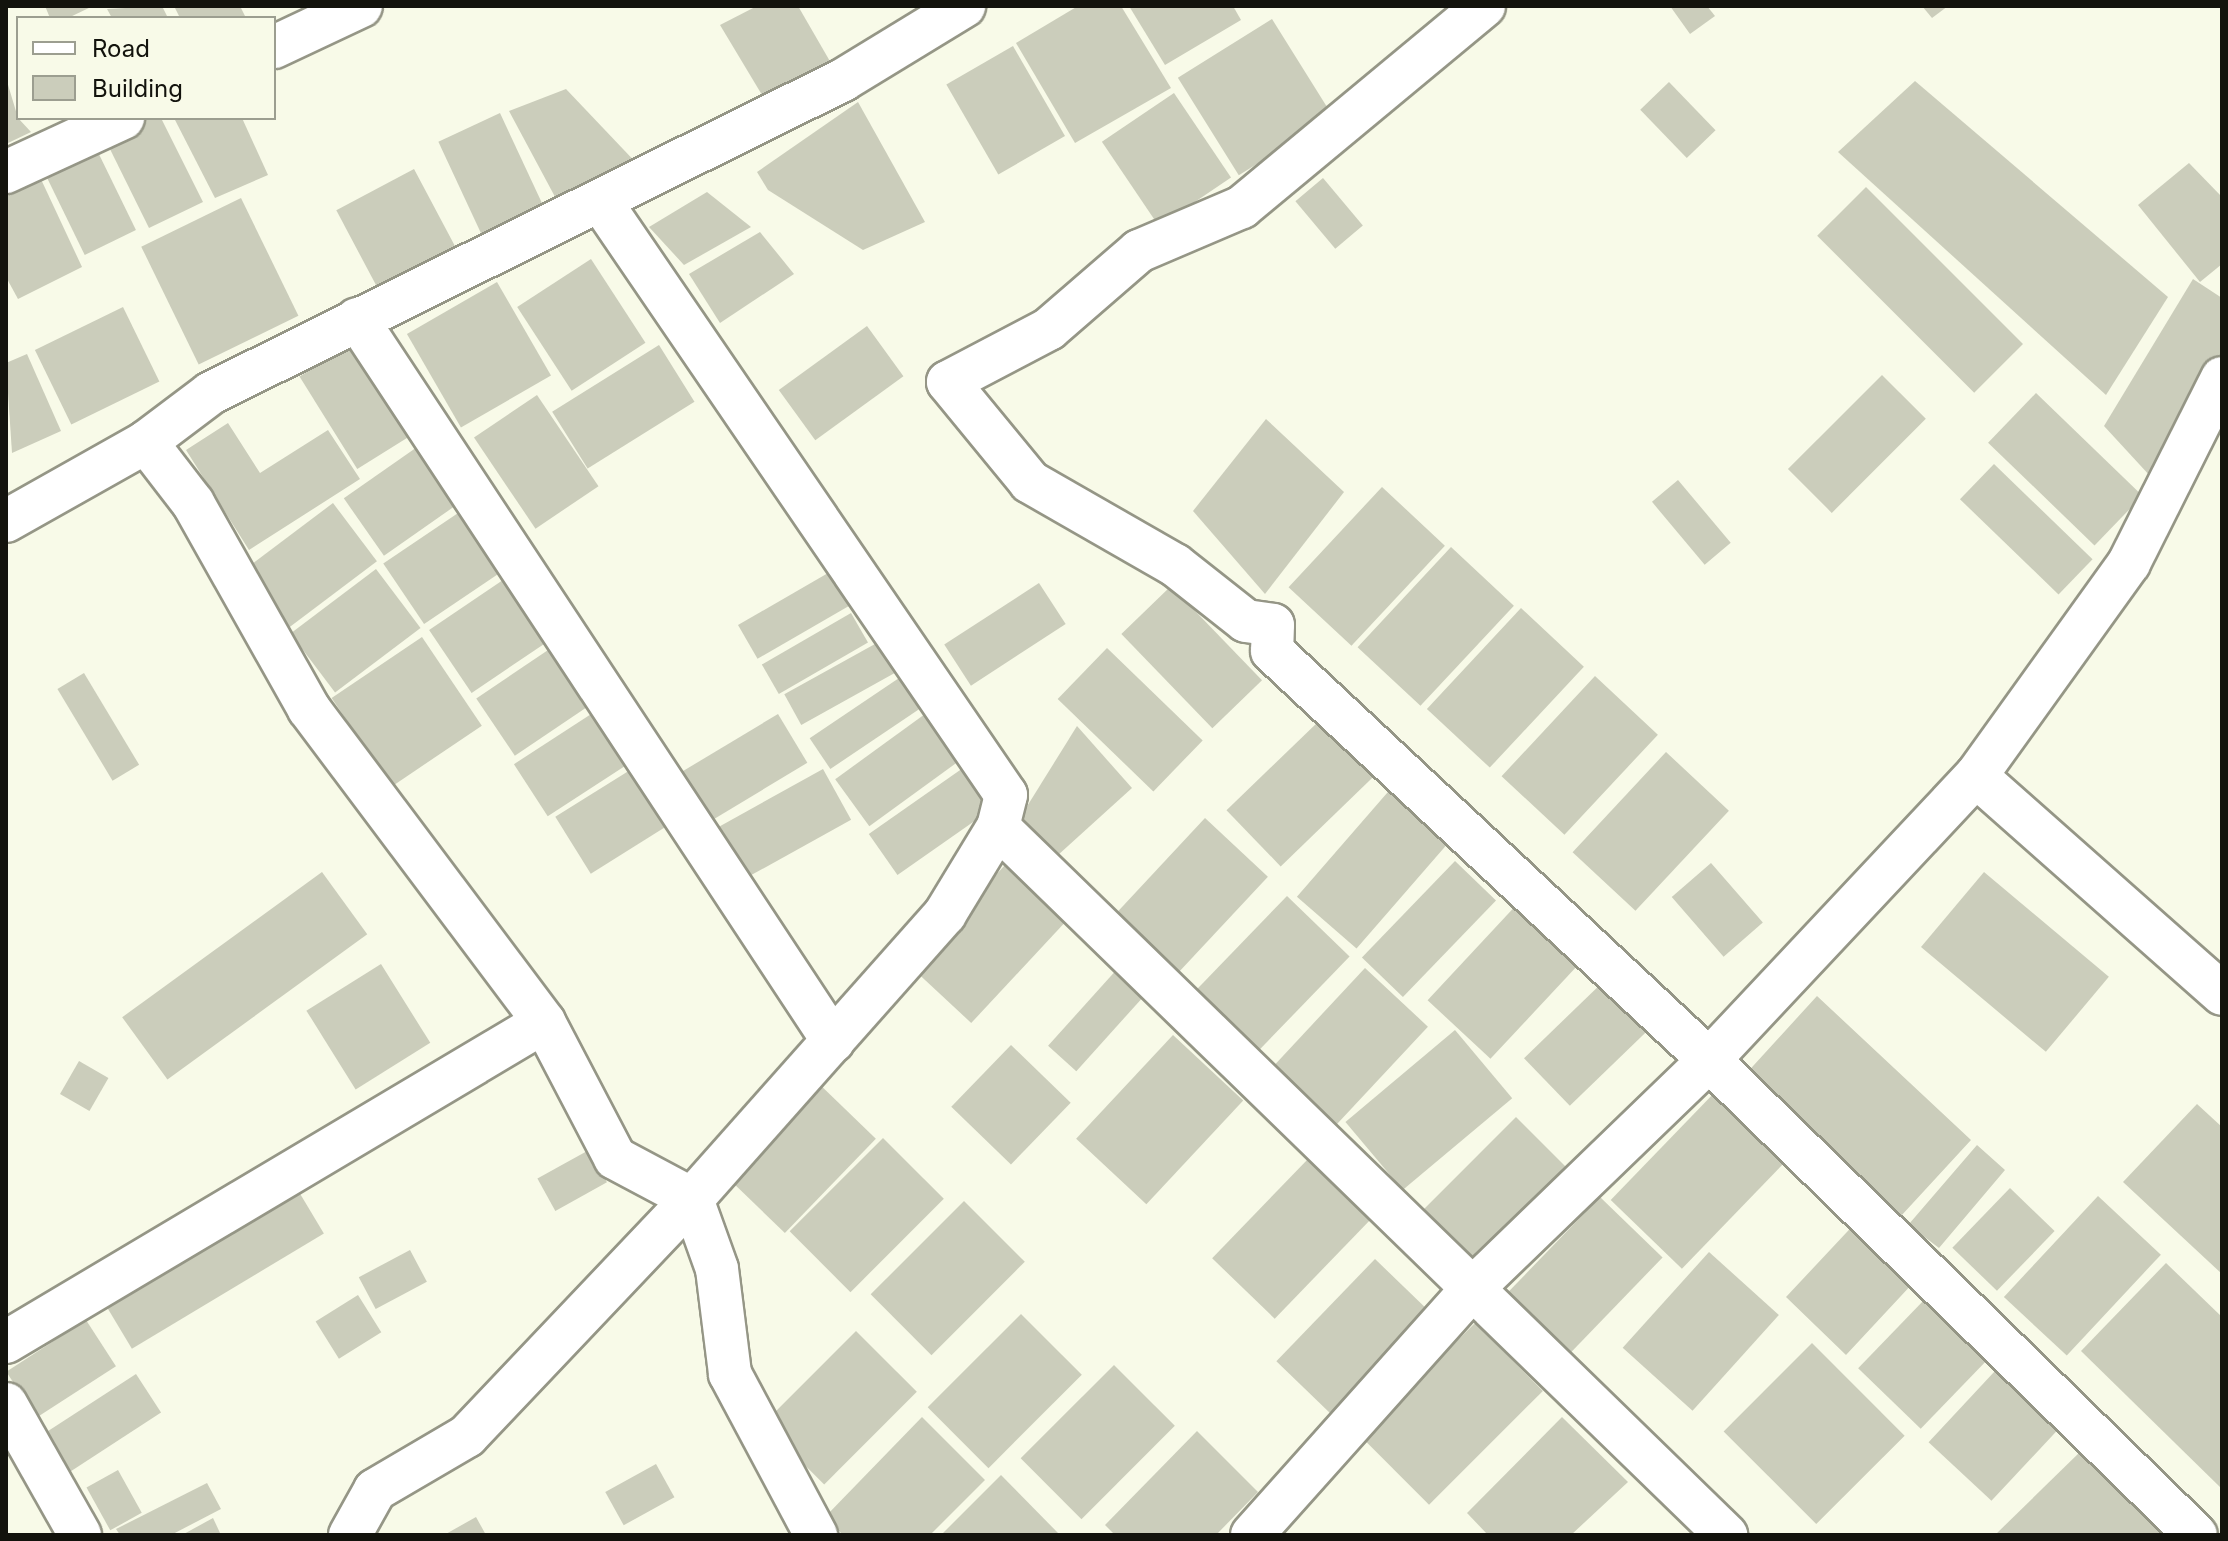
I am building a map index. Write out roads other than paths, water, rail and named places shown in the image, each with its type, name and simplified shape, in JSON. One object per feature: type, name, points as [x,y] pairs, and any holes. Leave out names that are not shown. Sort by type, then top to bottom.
[{"type":"street","points":[[276,46],[361,6]]},
{"type":"street","points":[[6,521],[146,442],[211,393],[843,80],[964,6]]},
{"type":"street","points":[[1484,6],[1242,207],[1139,251],[1049,329],[948,382],[1030,482],[1175,565],[1246,621],[1273,625],[1272,651],[1709,1060],[2196,1535]]},
{"type":"street","points":[[6,172],[119,120]]},
{"type":"street","points":[[350,1535],[375,1490],[467,1436],[692,1199],[833,1041],[945,914],[998,827],[1006,795],[601,202]]},
{"type":"street","points":[[357,319],[833,1041]]},
{"type":"street","points":[[1257,1533],[1471,1290],[1709,1060],[1976,776],[2129,563],[2222,378]]},
{"type":"street","points":[[146,442],[193,503],[309,709],[544,1022],[615,1158],[692,1199],[717,1269],[730,1374],[816,1535]]},
{"type":"street","points":[[1976,776],[2222,994]]},
{"type":"street","points":[[998,827],[1726,1535]]},
{"type":"street","points":[[6,1342],[544,1022]]},
{"type":"street","points":[[6,1404],[80,1535]]}]
